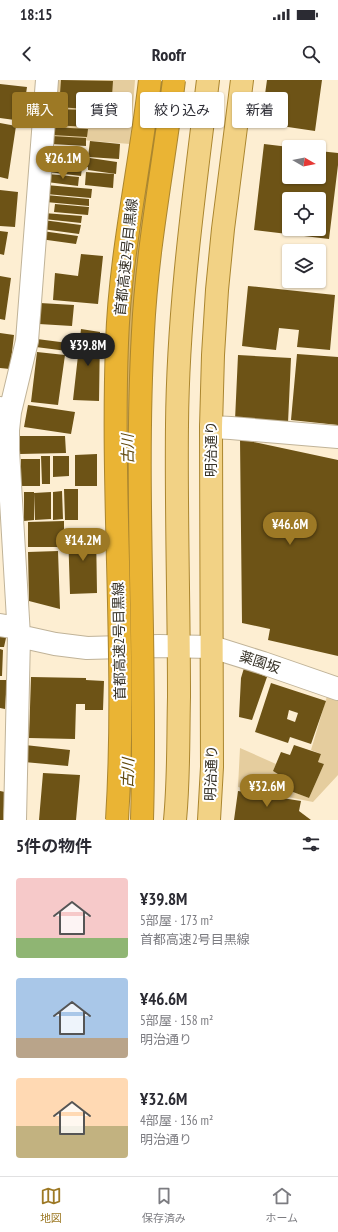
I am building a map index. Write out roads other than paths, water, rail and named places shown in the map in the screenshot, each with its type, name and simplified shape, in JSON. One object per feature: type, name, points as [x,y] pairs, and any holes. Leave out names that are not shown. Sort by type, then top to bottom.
[{"type":"highway","name":"首都高速2号目黒線","points":[[117,820],[120,731],[116,442],[117,342],[121,280],[150,80]]},
{"type":"highway","name":"首都高速2号目黒線","points":[[142,820],[144,760],[140,442],[143,331],[147,278],[155,210],[174,80]]},
{"type":"main road","points":[[176,820],[178,778],[169,646],[180,330],[186,260],[208,80]]},
{"type":"main road","name":"明治通り","points":[[209,820],[212,767],[211,427],[213,355],[223,229],[242,80]]},
{"type":"street","points":[[15,820],[8,430],[5,410],[28,341],[47,80]]},
{"type":"street","points":[[211,427],[338,437]]},
{"type":"street","name":"薬園坂","points":[[12,630],[69,646],[87,648],[169,646],[212,647],[338,689]]},
{"type":"waterway","name":"古川","points":[[130,683],[131,563],[127,407],[137,247],[144,187]]}]
